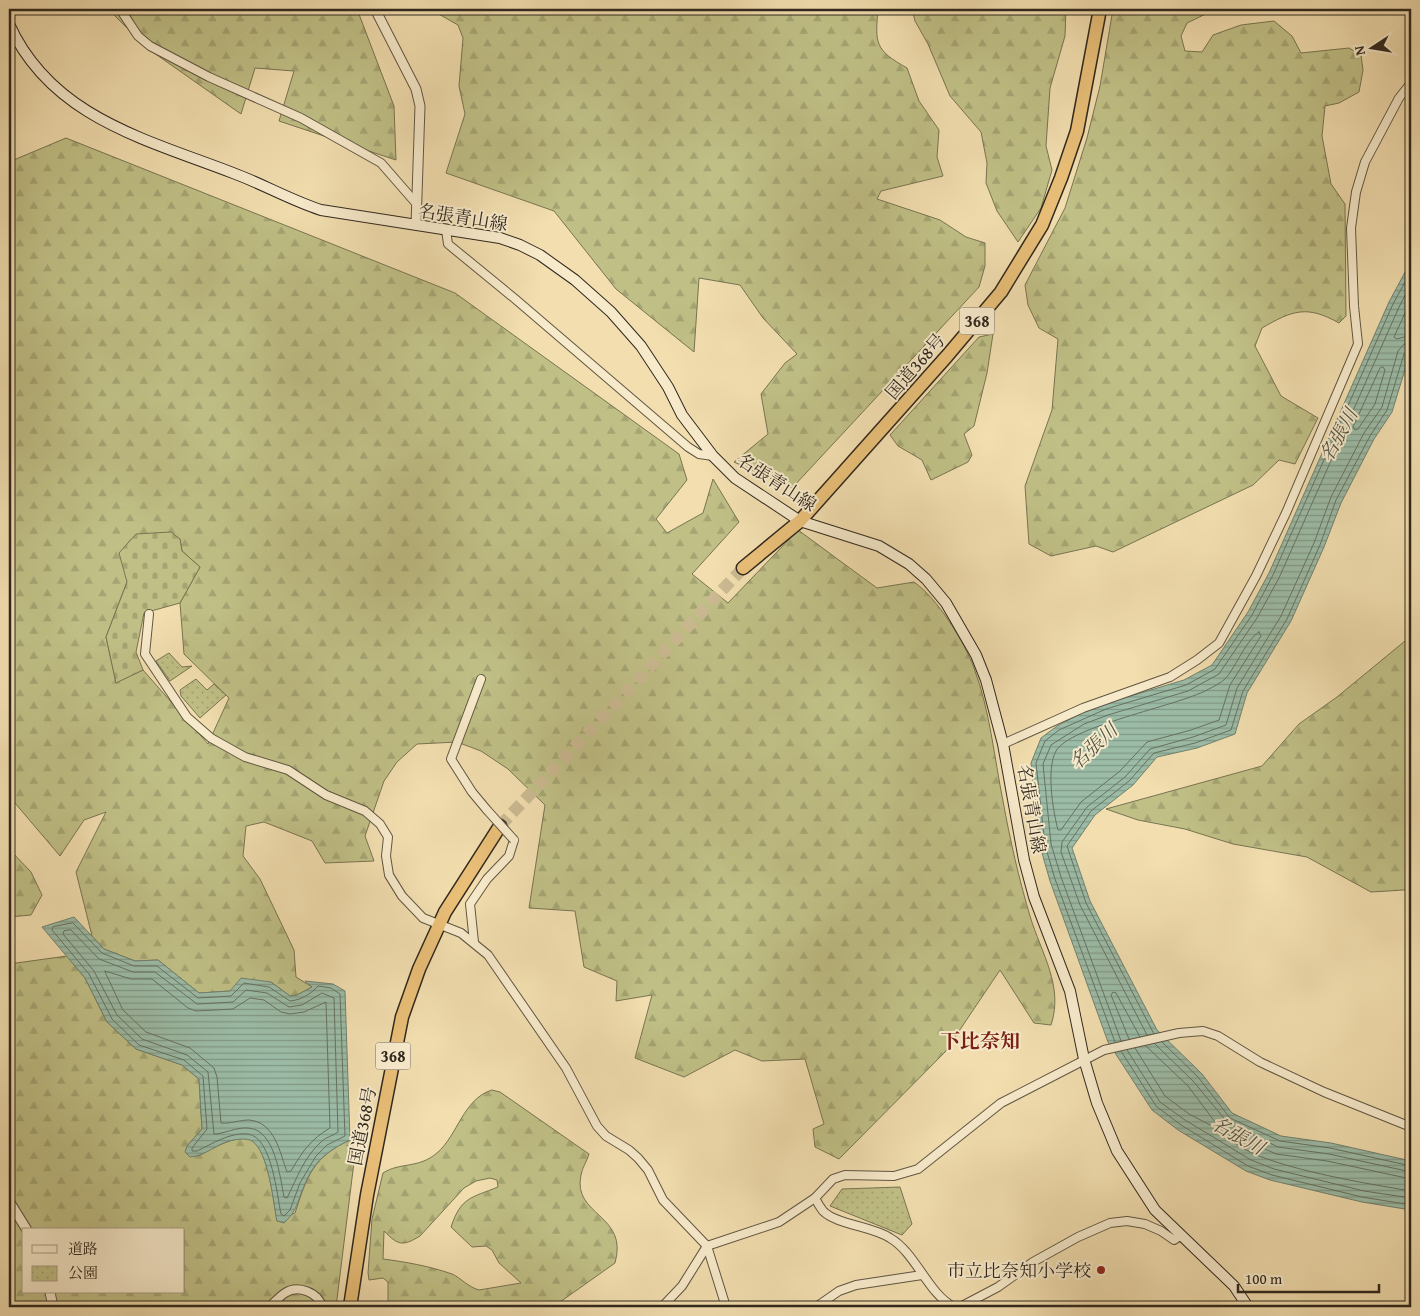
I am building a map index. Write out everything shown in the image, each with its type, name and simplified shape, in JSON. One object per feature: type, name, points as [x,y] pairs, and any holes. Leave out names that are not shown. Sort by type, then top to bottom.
[{"type":"highway","name":"国道368号","points":[[743,568],[800,521],[947,356],[1001,292],[1042,225],[1077,131],[1100,9]]},
{"type":"highway","name":"国道368号","points":[[350,1307],[367,1194],[402,1018],[419,969],[440,924],[500,826]]},
{"type":"main road","name":"名張青山線","points":[[9,24],[18,45],[46,80],[63,96],[115,128],[261,183],[298,203],[321,210],[500,238],[540,255],[575,280],[611,312],[641,346],[668,387],[682,416],[713,456],[735,478],[800,521],[879,546],[909,564],[926,579],[946,603],[976,655],[986,680],[1003,744],[1024,860],[1037,905],[1070,991],[1084,1059],[1097,1103],[1117,1151],[1145,1197],[1180,1236],[1234,1286],[1248,1307]]},
{"type":"street","points":[[120,9],[138,36],[150,46],[209,78],[301,118],[381,163],[415,202]]},
{"type":"street","points":[[376,9],[416,89],[420,106],[415,202],[416,225]]},
{"type":"street","points":[[1003,744],[1083,708],[1170,677],[1219,643],[1252,584],[1286,513],[1358,344],[1354,306],[1351,228],[1356,192],[1366,162],[1399,98],[1411,84]]},
{"type":"street","points":[[446,230],[448,244],[688,447],[699,454],[713,456]]},
{"type":"street","points":[[149,614],[145,654],[187,717],[211,738],[245,757],[288,770],[326,795],[365,811],[380,824],[388,837],[386,856],[389,875],[402,896],[424,918],[461,933],[488,955],[566,1068],[597,1126],[606,1136],[638,1158],[648,1170],[663,1200],[707,1246],[726,1307]]},
{"type":"street","points":[[474,942],[470,904],[487,879],[509,856],[514,840],[472,792],[450,760],[481,679]]},
{"type":"street","points":[[666,1306],[707,1246],[779,1222],[815,1198],[833,1179],[845,1175],[894,1176],[918,1170],[1001,1103],[1104,1050],[1179,1033],[1203,1031],[1218,1036],[1260,1062],[1324,1092],[1411,1127]]},
{"type":"street","points":[[815,1198],[823,1211],[836,1218],[871,1229],[890,1238],[907,1250],[922,1276],[954,1307]]},
{"type":"street","points":[[9,1201],[26,1228]]},
{"type":"street","points":[[960,1307],[998,1287],[1033,1262],[1062,1245],[1110,1223],[1127,1221],[1145,1224],[1161,1231],[1174,1240],[1180,1236]]},
{"type":"street","points":[[816,1307],[839,1291],[856,1285],[922,1276]]},
{"type":"street","points":[[269,1307],[286,1292],[299,1290],[318,1297],[322,1307]]},
{"type":"street","points":[[50,1294],[53,1307]]},
{"type":"street","points":[[128,1307],[138,1307]]},
{"type":"green space","points":[[111,9],[357,9],[394,106],[396,160],[279,121],[294,71],[255,68],[241,114],[147,48],[113,14]]},
{"type":"green space","points":[[430,9],[878,9],[877,38],[879,45],[896,62],[907,68],[919,101],[939,130],[937,157],[943,176],[881,191],[877,199],[940,220],[966,237],[985,243],[985,266],[979,287],[792,488],[734,462],[768,434],[761,394],[785,363],[797,354],[763,318],[740,285],[699,278],[694,352],[616,289],[554,211],[446,173],[465,114],[459,86],[463,38],[458,25]]},
{"type":"green space","points":[[912,9],[1066,9],[1065,36],[1050,88],[1046,146],[1052,170],[1041,208],[1018,242],[997,211],[986,183],[987,163],[981,132],[950,96],[928,44],[915,21]]},
{"type":"green space","points":[[1113,9],[1216,9],[1187,23],[1181,36],[1185,51],[1202,52],[1213,35],[1241,25],[1274,21],[1292,36],[1301,53],[1349,48],[1361,55],[1363,70],[1359,92],[1339,103],[1325,106],[1322,136],[1331,184],[1345,204],[1346,316],[1339,323],[1328,317],[1309,312],[1292,314],[1262,328],[1255,346],[1281,396],[1318,418],[1295,464],[1279,460],[1253,485],[1113,552],[1096,546],[1051,556],[1029,544],[1025,486],[1052,410],[1058,339],[1039,328],[1028,305],[1025,285],[1065,208],[1087,138],[1100,86]]},
{"type":"green space","points":[[66,138],[455,293],[679,454],[687,480],[656,519],[667,533],[703,513],[713,479],[739,522],[692,574],[728,603],[798,530],[877,588],[914,582],[923,589],[932,598],[957,633],[974,668],[979,684],[988,717],[1018,874],[1053,983],[1055,997],[1051,1025],[1034,1023],[1000,970],[945,1052],[839,1159],[815,1147],[813,1129],[824,1124],[805,1059],[762,1061],[735,1050],[684,1077],[635,1058],[652,995],[616,1001],[617,981],[584,967],[575,911],[529,908],[545,805],[508,769],[481,751],[457,742],[417,744],[397,762],[384,781],[365,836],[374,861],[325,863],[312,841],[264,822],[246,826],[243,856],[260,879],[294,950],[296,977],[312,987],[297,995],[290,996],[271,982],[230,991],[199,993],[158,960],[135,961],[104,949],[92,936],[76,872],[106,812],[84,820],[60,856],[9,796],[9,162]],"holes":[[[180,539],[182,551],[200,567],[180,603],[184,654],[229,698],[208,744],[143,670],[116,682],[106,637],[127,582]]]},
{"type":"green space","points":[[993,334],[987,373],[974,426],[964,434],[972,455],[968,462],[931,480],[922,460],[898,446],[890,435],[979,337]]},
{"type":"green space","points":[[171,532],[180,539],[182,551],[200,567],[180,603],[144,613],[136,652],[143,670],[116,683],[106,637],[127,582],[119,553],[136,534]]},
{"type":"green space","points":[[1411,636],[1411,887],[1404,890],[1371,892],[1307,857],[1233,844],[1185,829],[1138,820],[1106,809],[1262,766],[1299,724],[1337,697]]},
{"type":"green space","points":[[169,653],[182,667],[192,666],[170,681],[156,661]]},
{"type":"green space","points":[[196,679],[207,690],[214,684],[226,695],[200,718],[181,696],[180,690]]},
{"type":"green space","points":[[9,849],[31,872],[42,895],[31,915],[9,917]]},
{"type":"green space","points":[[67,956],[85,978],[107,1022],[136,1049],[182,1065],[199,1079],[202,1129],[187,1146],[198,1156],[236,1139],[249,1139],[256,1143],[269,1176],[277,1221],[295,1213],[308,1178],[327,1153],[350,1140],[355,1154],[336,1307],[9,1307],[9,964]]},
{"type":"green space","points":[[492,1090],[500,1092],[589,1154],[582,1172],[580,1189],[584,1199],[608,1224],[614,1234],[617,1247],[615,1263],[560,1302],[547,1307],[388,1307],[388,1282],[383,1278],[369,1280],[368,1273],[372,1219],[383,1173],[396,1167],[423,1161],[437,1153],[450,1137],[467,1109],[482,1095]],"holes":[[[490,1178],[497,1180],[498,1187],[463,1204],[451,1227],[472,1247],[486,1246],[492,1250],[499,1263],[521,1283],[479,1290],[452,1274],[443,1271],[383,1259],[384,1231],[397,1242],[409,1242],[420,1236],[464,1188],[476,1181]]]},
{"type":"green space","points":[[900,1187],[912,1224],[902,1235],[830,1206],[842,1189]]},
{"type":"water","name":"名張川","points":[[1411,261],[1411,350],[1392,412],[1374,439],[1341,503],[1324,547],[1291,621],[1247,693],[1235,734],[1197,748],[1157,757],[1133,785],[1095,815],[1072,848],[1090,901],[1157,1030],[1202,1074],[1232,1113],[1281,1136],[1331,1143],[1411,1161],[1411,1210],[1362,1202],[1270,1180],[1246,1171],[1178,1130],[1152,1110],[1108,1042],[1050,881],[1040,846],[1031,763],[1041,738],[1057,726],[1104,704],[1184,680],[1212,665],[1248,612],[1269,573],[1389,302]]},
{"type":"water","points":[[74,917],[104,949],[135,961],[158,960],[199,993],[230,991],[241,978],[271,982],[290,996],[297,995],[312,987],[305,981],[333,984],[345,991],[350,1140],[335,1148],[317,1163],[308,1177],[295,1210],[284,1223],[277,1221],[272,1190],[263,1155],[252,1141],[243,1139],[229,1141],[204,1153],[190,1157],[185,1152],[187,1146],[202,1129],[199,1079],[182,1065],[136,1049],[107,1022],[85,978],[42,927]]},
{"type":"tunnel","points":[[500,826],[743,568]]},
{"type":"place","name":"市立比奈知小学校","points":[[1101,1270]]},
{"type":"district","name":"下比奈知","points":[[980,1040]]}]
